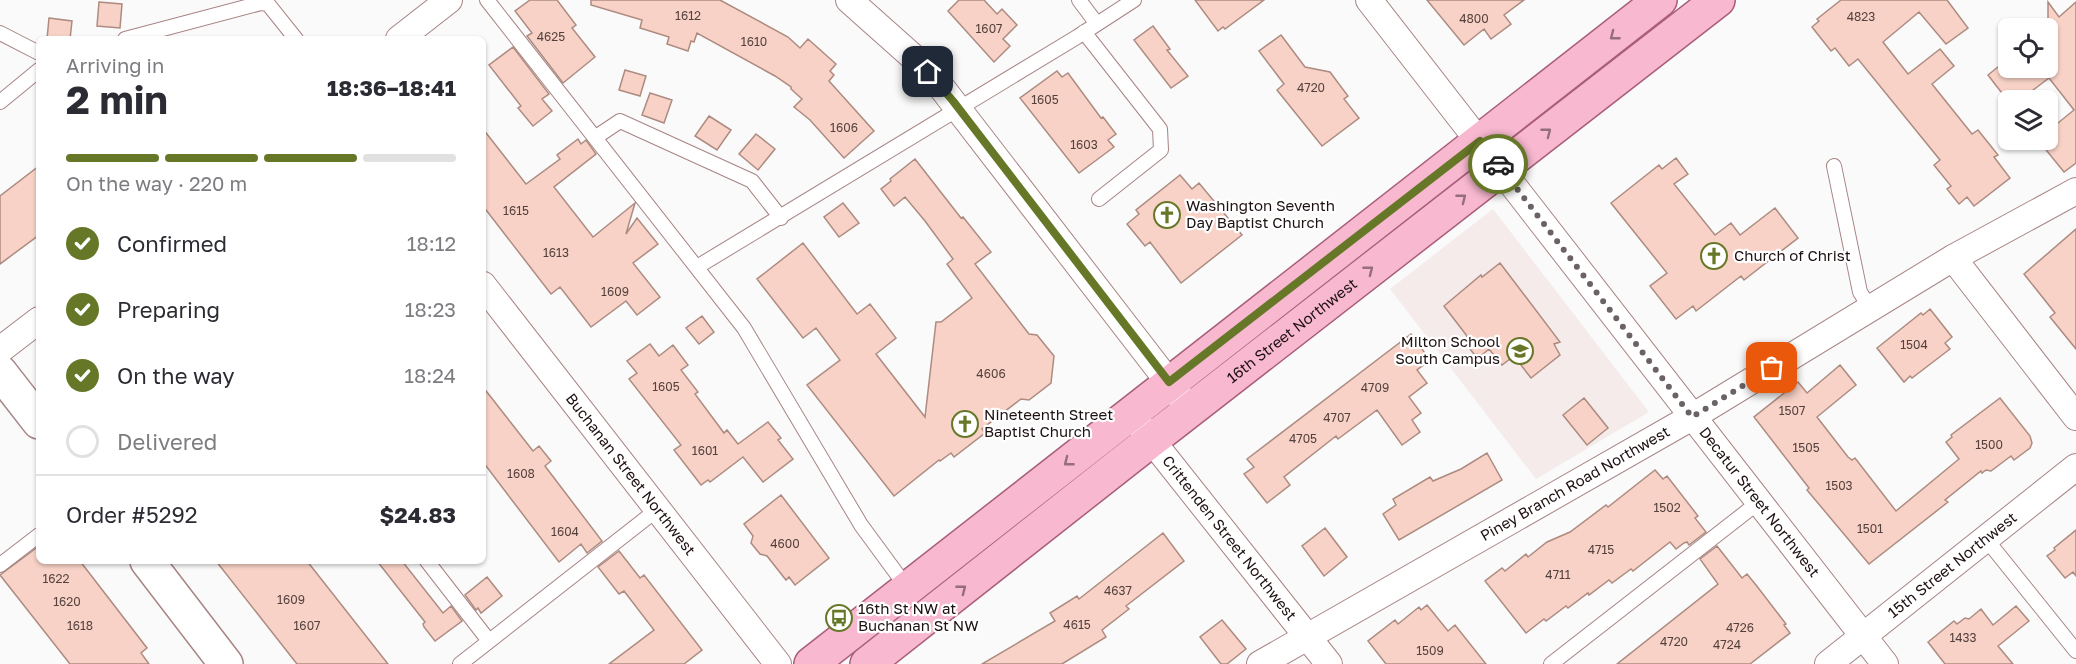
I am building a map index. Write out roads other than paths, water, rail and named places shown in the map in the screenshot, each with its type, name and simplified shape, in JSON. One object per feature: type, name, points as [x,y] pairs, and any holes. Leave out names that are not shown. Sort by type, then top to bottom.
[{"type":"main road","points":[[811,664],[1130,412],[1660,0]]},
{"type":"main road","name":"16th Street Northwest","points":[[867,664],[1151,440],[1718,0]]},
{"type":"street","points":[[403,36],[449,0]]},
{"type":"street","points":[[849,0],[913,57],[959,109],[1191,410]]},
{"type":"street","name":"Decatur Street Northwest","points":[[1369,0],[1885,664]]},
{"type":"street","name":"Piney Branch Road Northwest","points":[[1260,664],[1692,417],[1953,258],[2076,191]]},
{"type":"street","points":[[1953,258],[2076,417]]},
{"type":"street","name":"Buchanan Street Northwest","points":[[486,289],[778,664]]},
{"type":"street","points":[[0,350],[36,322]]},
{"type":"street","points":[[0,372],[36,418]]},
{"type":"street","name":"Crittenden Street Northwest","points":[[1130,412],[1329,664]]},
{"type":"street","name":"15th Street Northwest","points":[[1828,664],[2076,467]]},
{"type":"street","points":[[149,564],[226,664]]},
{"type":"lane","points":[[487,0],[744,328],[861,525],[908,589]]},
{"type":"lane","points":[[1079,0],[1097,24]]},
{"type":"lane","points":[[697,267],[781,218],[1134,0]]},
{"type":"lane","points":[[136,36],[261,3],[268,4],[294,36]]},
{"type":"lane","points":[[1084,32],[1160,129],[1161,150],[1099,199]]},
{"type":"lane","points":[[0,33],[36,51]]},
{"type":"lane","points":[[0,102],[36,72]]},
{"type":"lane","points":[[596,137],[620,121],[752,181],[781,218]]},
{"type":"lane","points":[[1834,165],[1860,292],[1870,308]]},
{"type":"lane","points":[[1551,664],[1759,502]]},
{"type":"lane","points":[[460,664],[658,509]]},
{"type":"lane","points":[[0,565],[36,537]]},
{"type":"lane","points":[[1986,539],[2076,651]]},
{"type":"lane","points":[[429,564],[489,641]]},
{"type":"place","name":"Washington Seventh Day Baptist Church","points":[[1167,215]]},
{"type":"place","name":"Church of Christ","points":[[1714,256]]},
{"type":"place","name":"Milton School South Campus","points":[[1520,351]]},
{"type":"place","name":"Nineteenth Street Baptist Church","points":[[965,424]]},
{"type":"place","name":"16th St NW at Buchanan St NW","points":[[839,618]]}]
